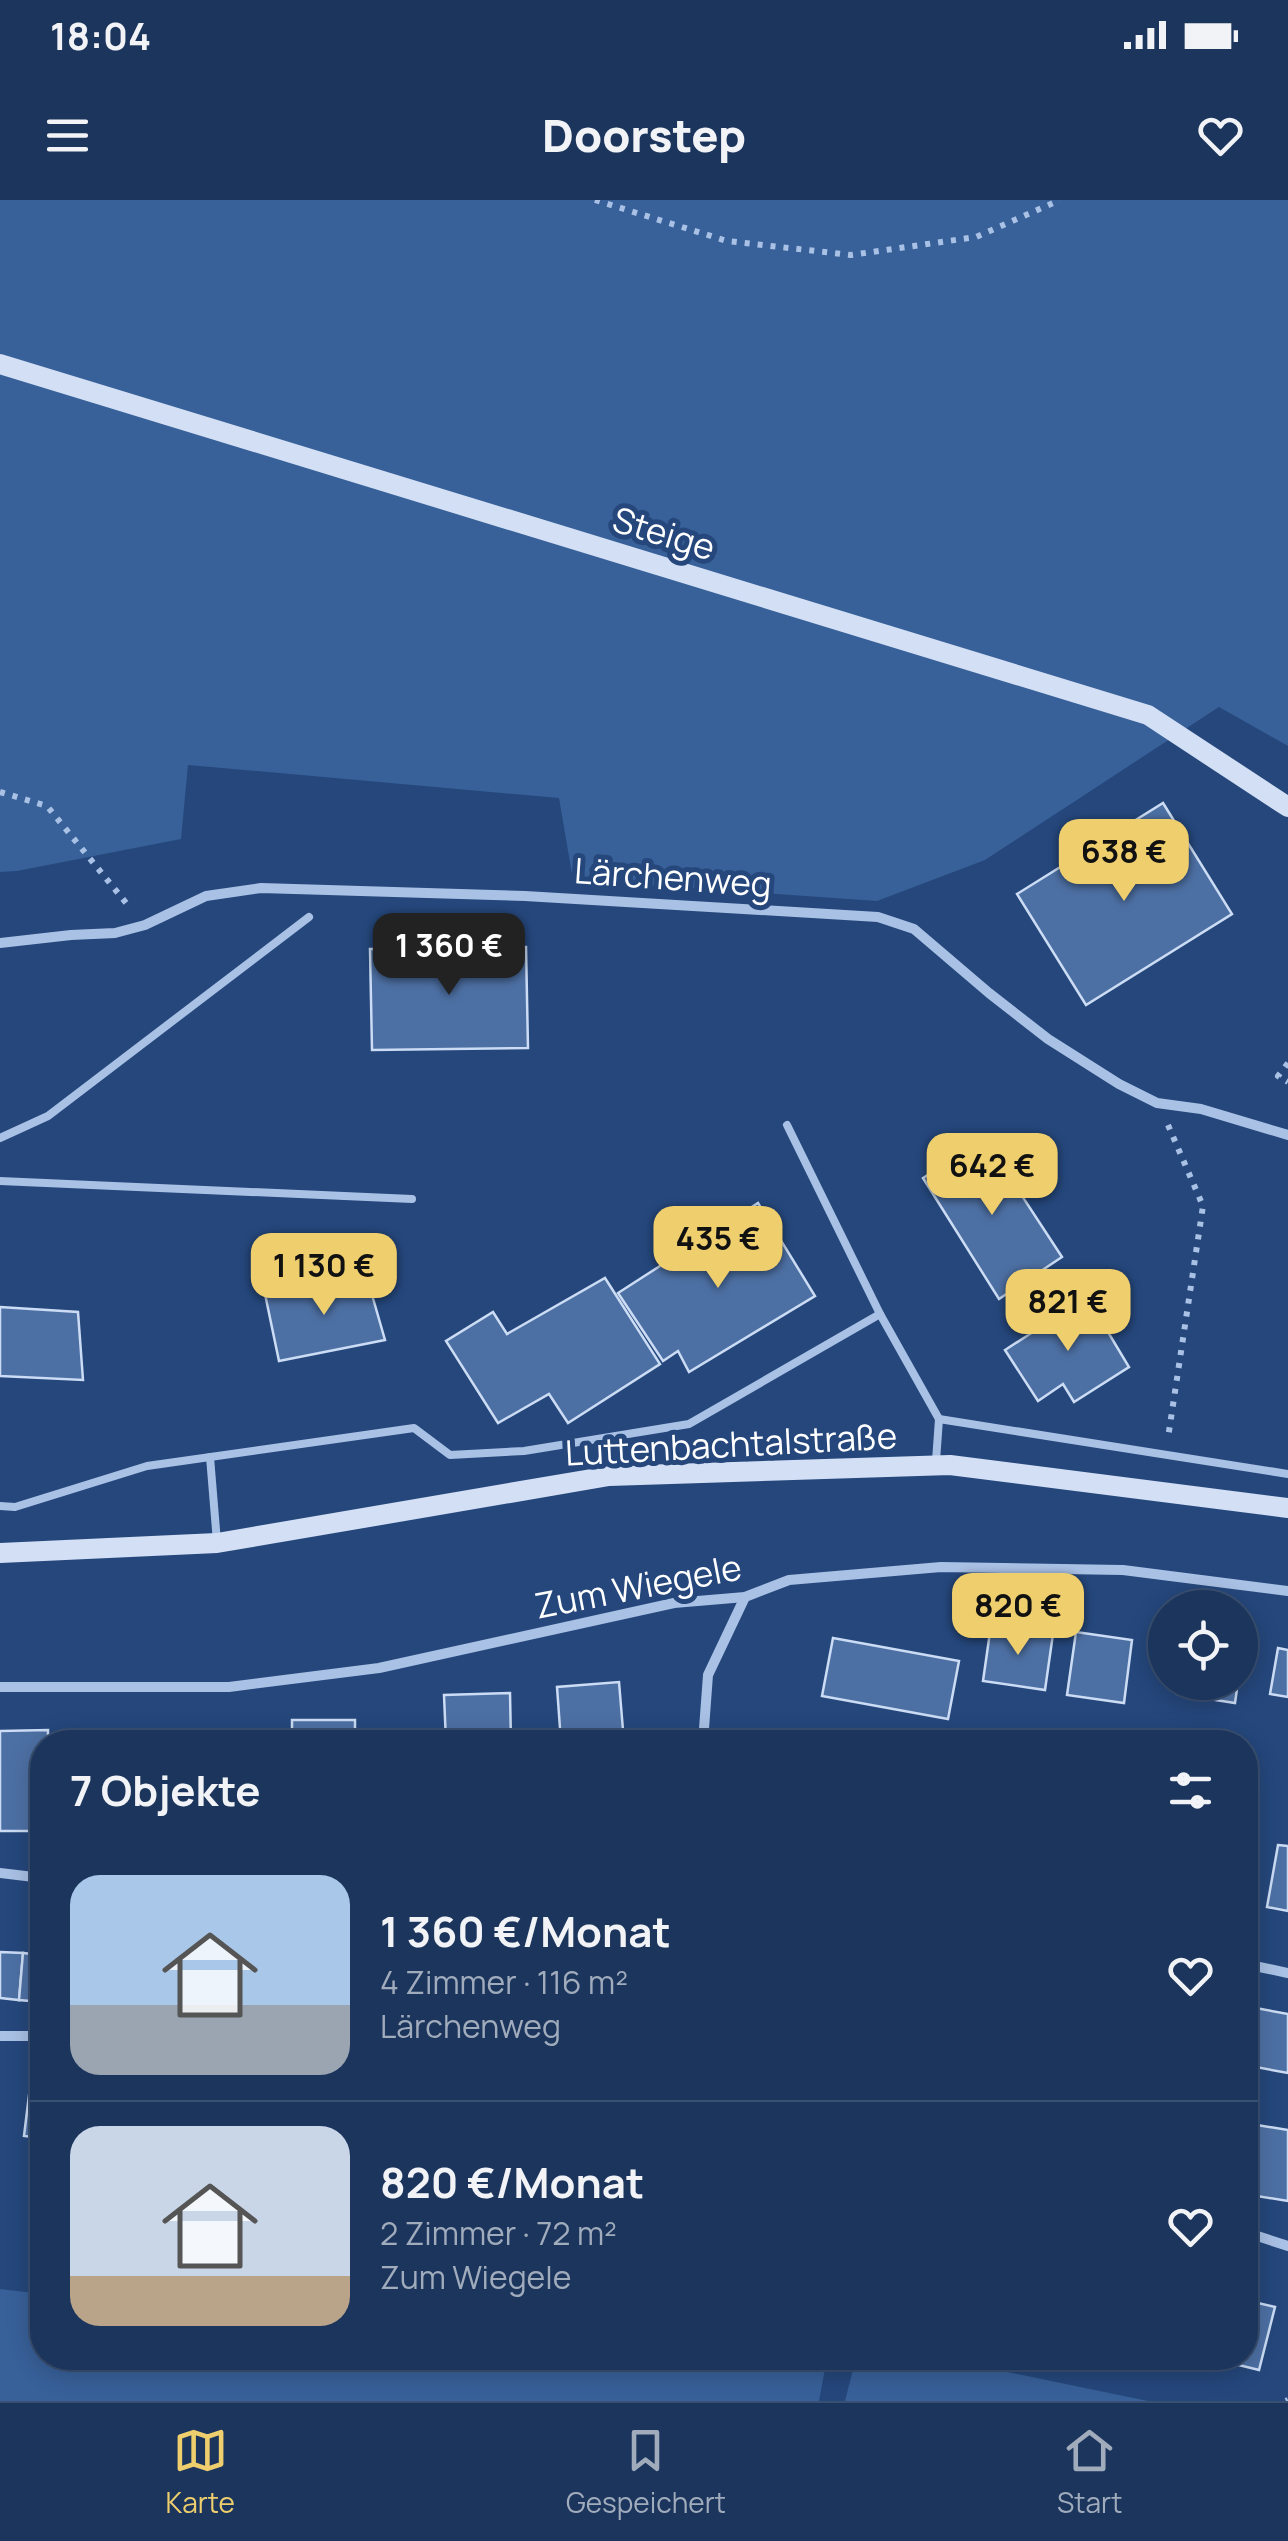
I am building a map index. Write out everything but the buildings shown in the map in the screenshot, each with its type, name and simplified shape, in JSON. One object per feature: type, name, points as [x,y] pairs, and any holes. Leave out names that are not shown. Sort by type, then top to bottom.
[{"type":"street","name":"Steige","points":[[0,364],[1148,715],[1288,807]]},
{"type":"street","name":"Lärchenweg","points":[[0,943],[115,933],[145,925],[206,896],[260,888],[525,896],[878,917],[914,929],[1048,1039],[1120,1084],[1157,1103],[1200,1109],[1288,1136]]},
{"type":"street","name":"Luttenbachtalstraße","points":[[0,1553],[217,1543],[609,1476],[936,1466],[1288,1508]]},
{"type":"street","name":"Zum Wiegele","points":[[0,1687],[229,1687],[379,1668],[674,1603],[745,1597],[789,1580],[941,1568],[1122,1570],[1288,1591]]},
{"type":"street","points":[[703,1730],[708,1676],[745,1597]]},
{"type":"street","points":[[0,1874],[30,1877]]},
{"type":"street","points":[[1258,1967],[1288,1973]]},
{"type":"street","points":[[0,2036],[30,2036]]},
{"type":"street","points":[[1258,2236],[1288,2246]]},
{"type":"lane","points":[[0,1138],[48,1116],[309,917]]},
{"type":"lane","points":[[787,1124],[880,1314],[939,1419],[936,1466]]},
{"type":"lane","points":[[0,1181],[412,1200]]},
{"type":"lane","points":[[0,1506],[16,1507],[147,1466],[414,1428],[450,1454],[524,1452],[689,1424],[880,1314]]},
{"type":"lane","points":[[939,1419],[1288,1474]]},
{"type":"lane","points":[[210,1457],[217,1543]]},
{"type":"path","points":[[595,200],[727,241],[851,255],[976,237],[1060,200]]},
{"type":"path","points":[[0,792],[46,806],[145,925]]},
{"type":"path","points":[[1288,1063],[1278,1076],[1288,1082]]},
{"type":"path","points":[[1157,1103],[1202,1206],[1165,1454]]},
{"type":"shaded area","points":[[0,200],[1288,200],[1288,746],[1219,707],[985,860],[877,901],[573,880],[559,798],[188,765],[181,839],[0,872]]},
{"type":"shaded area","points":[[0,2289],[30,2293],[30,2370],[825,2370],[819,2401],[0,2401]]},
{"type":"shaded area","points":[[853,2370],[997,2370],[1148,2401],[845,2401]]}]
